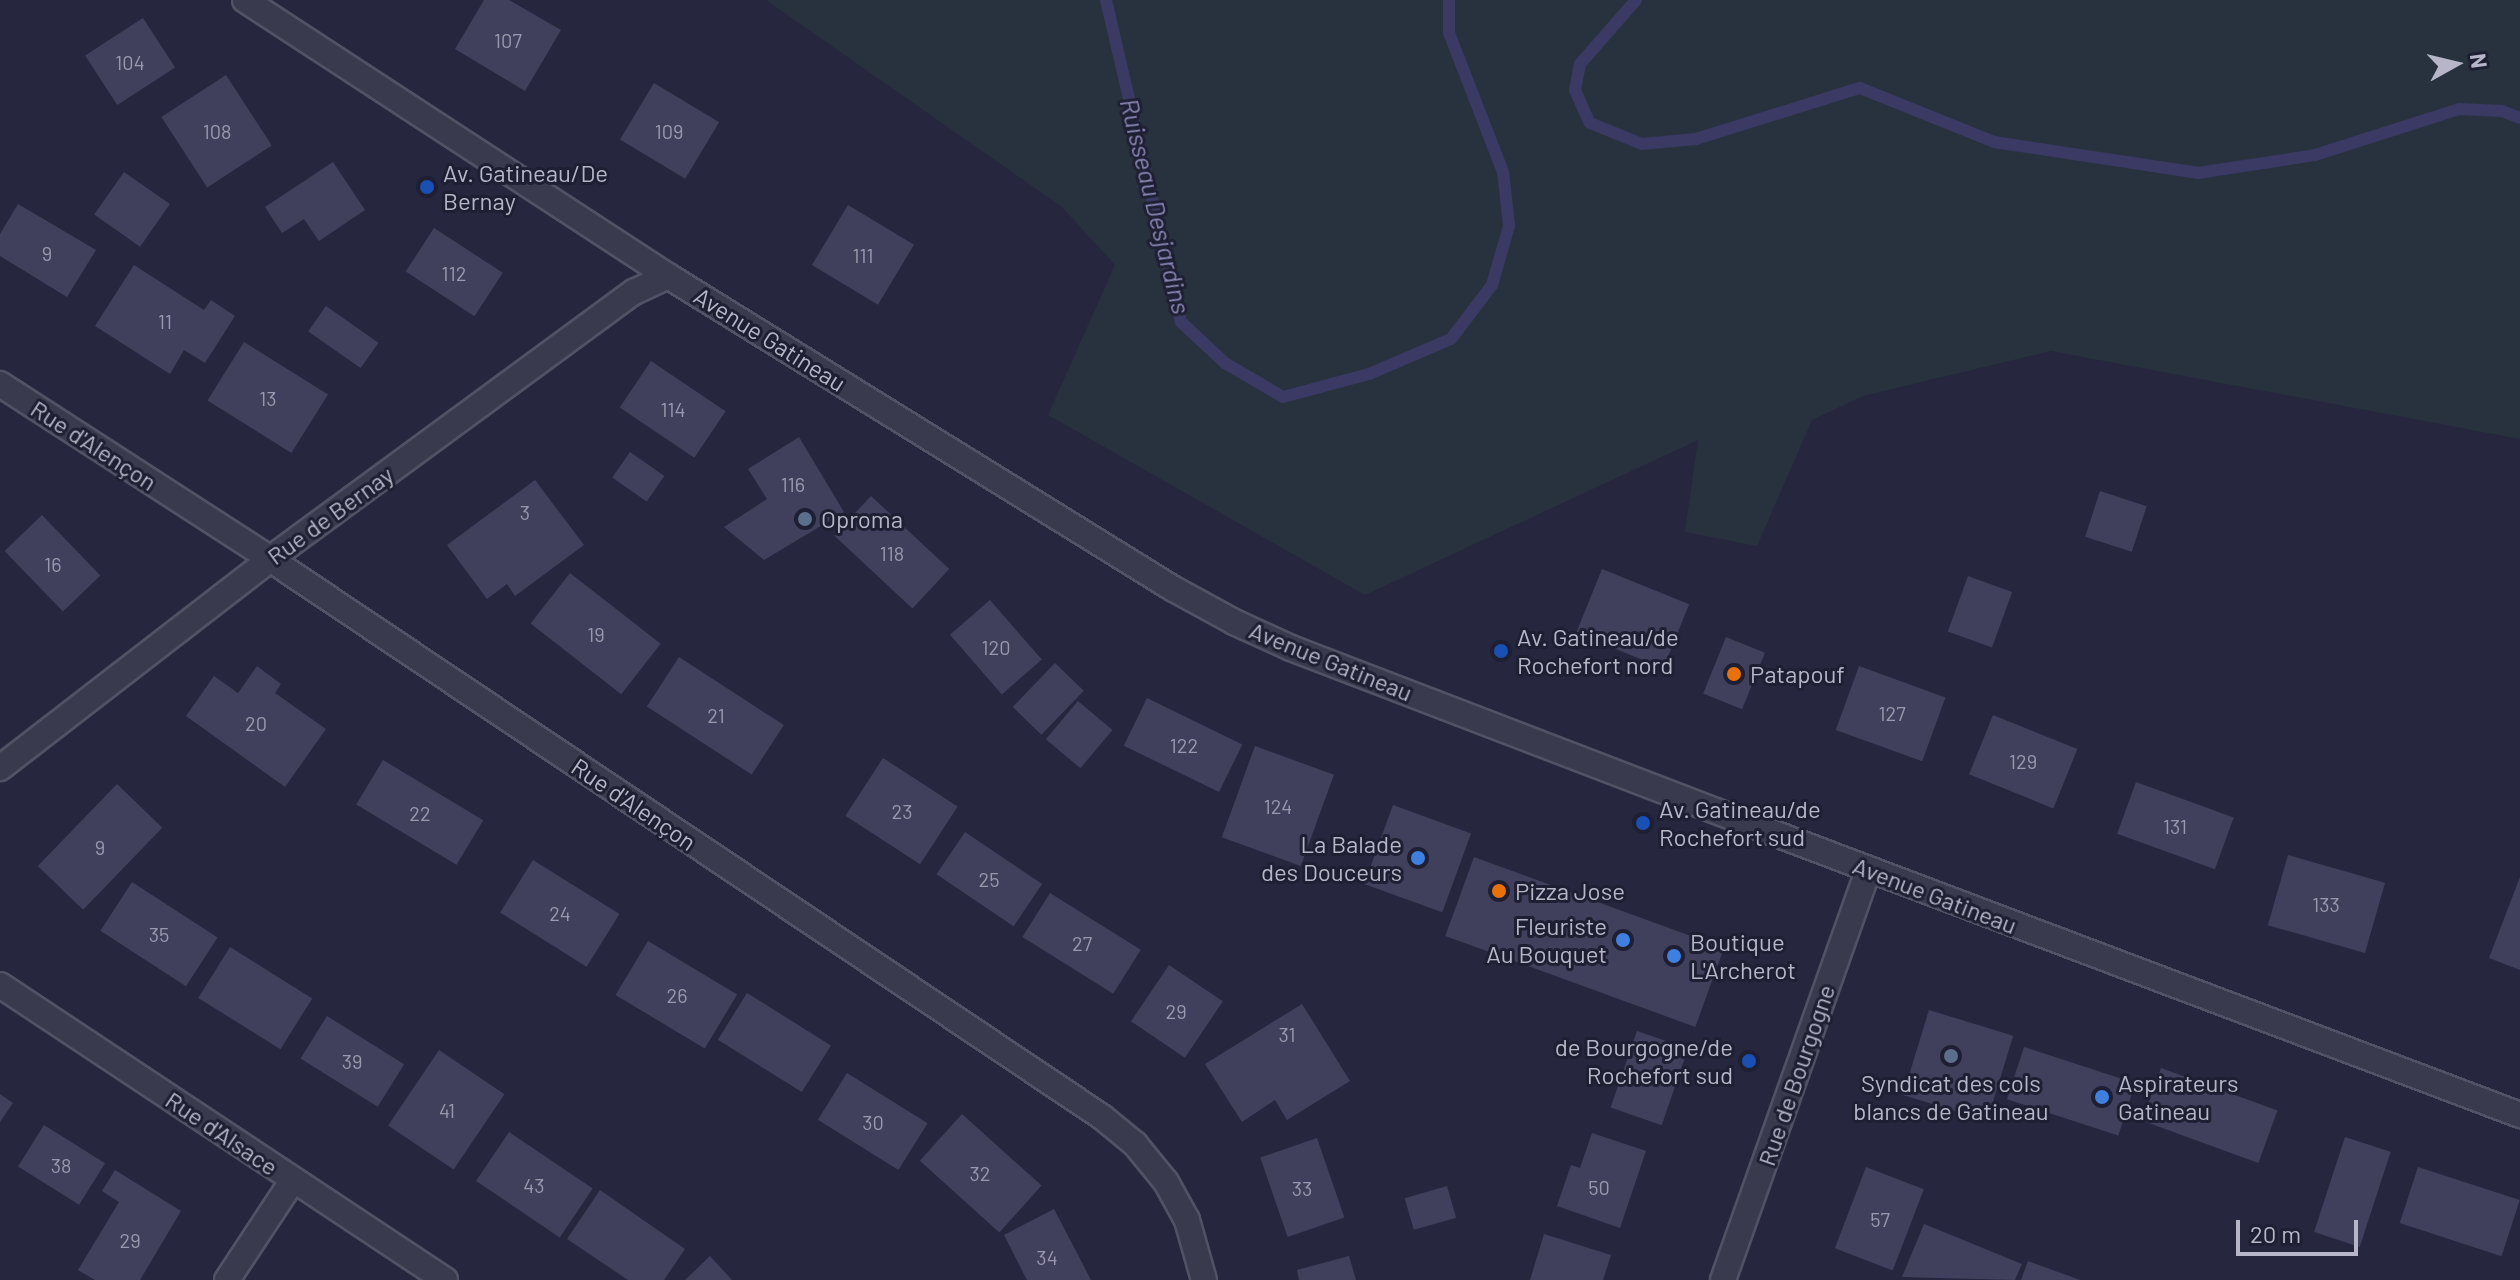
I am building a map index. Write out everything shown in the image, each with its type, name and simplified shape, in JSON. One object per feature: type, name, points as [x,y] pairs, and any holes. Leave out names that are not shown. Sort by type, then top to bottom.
[{"type":"street","name":"Avenue Gatineau","points":[[245,0],[668,276],[1159,580],[1234,622],[1291,648],[1868,870],[2520,1115]]},
{"type":"street","name":"Rue de Bernay","points":[[0,768],[270,559],[634,292],[668,276]]},
{"type":"street","name":"Rue d'Alençon","points":[[0,384],[270,559],[1102,1117],[1135,1144],[1166,1182],[1187,1220],[1204,1280]]},
{"type":"street","name":"Rue de Bourgogne","points":[[1723,1280],[1868,870]]},
{"type":"street","name":"Rue d'Alsace","points":[[0,985],[445,1280]]},
{"type":"street","points":[[227,1280],[293,1180]]},
{"type":"shaded area","points":[[766,0],[2520,0],[2520,439],[2051,351],[1863,396],[1812,420],[1757,546],[1685,532],[1698,440],[1365,595],[1048,415],[1115,265],[1062,207]]},
{"type":"building","points":[[484,0],[509,0],[561,30],[525,91],[455,49]]},
{"type":"building","points":[[143,18],[175,67],[117,105],[85,56]]},
{"type":"building","points":[[226,75],[272,145],[207,187],[161,117]]},
{"type":"building","points":[[654,83],[719,122],[685,179],[620,140]]},
{"type":"building","points":[[333,162],[365,210],[319,241],[304,219],[282,233],[265,207]]},
{"type":"building","points":[[124,172],[170,204],[140,247],[94,215]]},
{"type":"building","points":[[18,204],[96,250],[67,297],[0,256],[0,234]]},
{"type":"building","points":[[848,205],[914,245],[878,305],[812,265]]},
{"type":"building","points":[[434,228],[503,273],[474,316],[406,272]]},
{"type":"building","points":[[134,265],[204,310],[211,300],[235,316],[205,363],[184,350],[170,374],[95,326]]},
{"type":"building","points":[[326,306],[378,343],[361,368],[308,331]]},
{"type":"building","points":[[244,342],[328,394],[291,453],[207,401]]},
{"type":"building","points":[[651,361],[726,411],[694,458],[620,407]]},
{"type":"building","points":[[799,437],[844,512],[764,560],[724,527],[767,499],[748,469]]},
{"type":"building","points":[[630,452],[664,476],[647,501],[612,477]]},
{"type":"building","points":[[535,480],[584,545],[515,596],[507,584],[487,599],[447,545]]},
{"type":"building","points":[[2100,491],[2147,506],[2132,552],[2085,537]]},
{"type":"building","points":[[871,496],[949,569],[912,608],[834,535]]},
{"type":"building","points":[[42,515],[100,575],[63,612],[5,551]]},
{"type":"building","points":[[1602,569],[1689,604],[1663,668],[1576,633]]},
{"type":"building","points":[[570,573],[661,644],[621,694],[531,623]]},
{"type":"building","points":[[1968,576],[2012,592],[1992,648],[1948,631]]},
{"type":"building","points":[[990,600],[1042,660],[1002,694],[950,635]]},
{"type":"building","name":"Patapouf","points":[[1726,637],[1765,653],[1742,709],[1703,694]]},
{"type":"building","points":[[679,657],[784,725],[752,775],[647,706]]},
{"type":"building","points":[[1055,663],[1084,691],[1041,735],[1013,707]]},
{"type":"building","points":[[257,666],[281,684],[275,693],[326,729],[285,787],[186,716],[214,676],[238,693]]},
{"type":"building","points":[[1859,666],[1945,697],[1922,761],[1836,730]]},
{"type":"building","points":[[1147,698],[1242,744],[1219,792],[1124,746]]},
{"type":"building","points":[[1078,701],[1112,730],[1080,768],[1046,739]]},
{"type":"building","points":[[1993,715],[2077,749],[2053,808],[1969,774]]},
{"type":"building","points":[[1255,746],[1334,775],[1301,866],[1222,837]]},
{"type":"building","points":[[883,758],[958,806],[920,864],[845,816]]},
{"type":"building","points":[[383,760],[483,820],[457,865],[356,805]]},
{"type":"building","points":[[2136,782],[2234,818],[2215,869],[2117,834]]},
{"type":"building","points":[[117,784],[162,828],[83,910],[38,866]]},
{"type":"building","name":"La Balade des Douceurs","points":[[1393,805],[1471,833],[1442,912],[1364,884]]},
{"type":"building","points":[[965,832],[1042,884],[1014,926],[936,874]]},
{"type":"building","points":[[2288,855],[2385,883],[2365,953],[2268,925]]},
{"type":"building","points":[[1474,857],[1724,948],[1695,1027],[1445,936]]},
{"type":"building","points":[[533,860],[620,914],[587,967],[500,913]]},
{"type":"building","points":[[2520,877],[2520,970],[2489,958]]},
{"type":"building","points":[[132,882],[218,938],[186,986],[100,931]]},
{"type":"building","points":[[1050,893],[1141,950],[1113,994],[1022,937]]},
{"type":"building","points":[[648,941],[737,995],[705,1049],[616,995]]},
{"type":"building","points":[[230,947],[312,998],[280,1049],[198,998]]},
{"type":"building","points":[[1169,965],[1223,1001],[1185,1058],[1131,1021]]},
{"type":"building","points":[[747,993],[831,1045],[802,1092],[718,1040]]},
{"type":"building","points":[[1302,1004],[1350,1081],[1287,1120],[1275,1100],[1242,1122],[1205,1064]]},
{"type":"building","points":[[1929,1010],[2013,1036],[1987,1121],[1903,1095]]},
{"type":"building","points":[[327,1016],[404,1064],[378,1107],[301,1058]]},
{"type":"building","points":[[1637,1031],[1688,1049],[1662,1125],[1611,1108]]},
{"type":"building","points":[[2024,1047],[2135,1083],[2118,1135],[2007,1099]]},
{"type":"building","points":[[439,1050],[504,1094],[454,1170],[388,1125]]},
{"type":"building","points":[[2161,1068],[2278,1110],[2258,1163],[2142,1121]]},
{"type":"building","points":[[847,1073],[928,1123],[898,1170],[818,1120]]},
{"type":"building","points":[[0,1094],[13,1103],[0,1122]]},
{"type":"building","points":[[962,1114],[1042,1186],[999,1232],[920,1161]]},
{"type":"building","points":[[44,1125],[105,1163],[79,1205],[18,1167]]},
{"type":"building","points":[[509,1132],[593,1188],[560,1237],[476,1181]]},
{"type":"building","points":[[1592,1133],[1646,1151],[1620,1228],[1557,1206],[1571,1165],[1580,1168]]},
{"type":"building","points":[[2345,1137],[2391,1152],[2360,1247],[2314,1232]]},
{"type":"building","points":[[1317,1138],[1344,1217],[1288,1237],[1260,1158]]},
{"type":"building","points":[[1866,1167],[1924,1189],[1893,1270],[1835,1248]]},
{"type":"building","points":[[2418,1167],[2520,1200],[2502,1256],[2400,1223]]},
{"type":"building","points":[[115,1170],[181,1211],[140,1280],[95,1280],[78,1270],[119,1202],[102,1191]]},
{"type":"building","points":[[1447,1186],[1456,1218],[1414,1230],[1405,1198]]},
{"type":"building","points":[[600,1190],[685,1249],[664,1280],[628,1280],[567,1239]]},
{"type":"building","points":[[1054,1209],[1091,1280],[1027,1280],[1004,1235]]},
{"type":"building","points":[[1924,1224],[2022,1264],[2015,1280],[1902,1277]]},
{"type":"building","points":[[1544,1234],[1611,1255],[1603,1280],[1530,1280]]},
{"type":"building","points":[[710,1256],[732,1280],[685,1280]]},
{"type":"building","points":[[1349,1256],[1356,1280],[1299,1280],[1297,1270]]},
{"type":"building","points":[[2028,1261],[2080,1280],[2021,1280]]},
{"type":"waterway","name":"Ruisseau Desjardins","points":[[1106,0],[1181,322],[1225,363],[1283,397],[1369,374],[1451,339],[1492,285],[1509,226],[1503,172],[1449,33],[1449,0]]},
{"type":"waterway","name":"Ruisseau Desjardins","points":[[1636,0],[1580,64],[1575,90],[1590,123],[1642,144],[1696,139],[1860,88],[1994,142],[2198,173],[2315,155],[2459,109],[2502,111],[2520,118]]},
{"type":"place","name":"Av. Gatineau/De Bernay","points":[[427,187]]},
{"type":"place","name":"Oproma","points":[[805,519]]},
{"type":"place","name":"Av. Gatineau/de Rochefort nord","points":[[1501,651]]},
{"type":"place","name":"Patapouf","points":[[1734,674]]},
{"type":"place","name":"Av. Gatineau/de Rochefort sud","points":[[1643,823]]},
{"type":"place","name":"La Balade des Douceurs","points":[[1418,858]]},
{"type":"place","name":"Pizza Jose","points":[[1499,891]]},
{"type":"place","name":"Fleuriste Au Bouquet","points":[[1623,940]]},
{"type":"place","name":"Boutique L'Archerot","points":[[1674,956]]},
{"type":"place","name":"Syndicat des cols blancs de Gatineau","points":[[1951,1056]]},
{"type":"place","name":"de Bourgogne/de Rochefort sud","points":[[1749,1061]]},
{"type":"place","name":"Aspirateurs Gatineau","points":[[2102,1097]]}]
